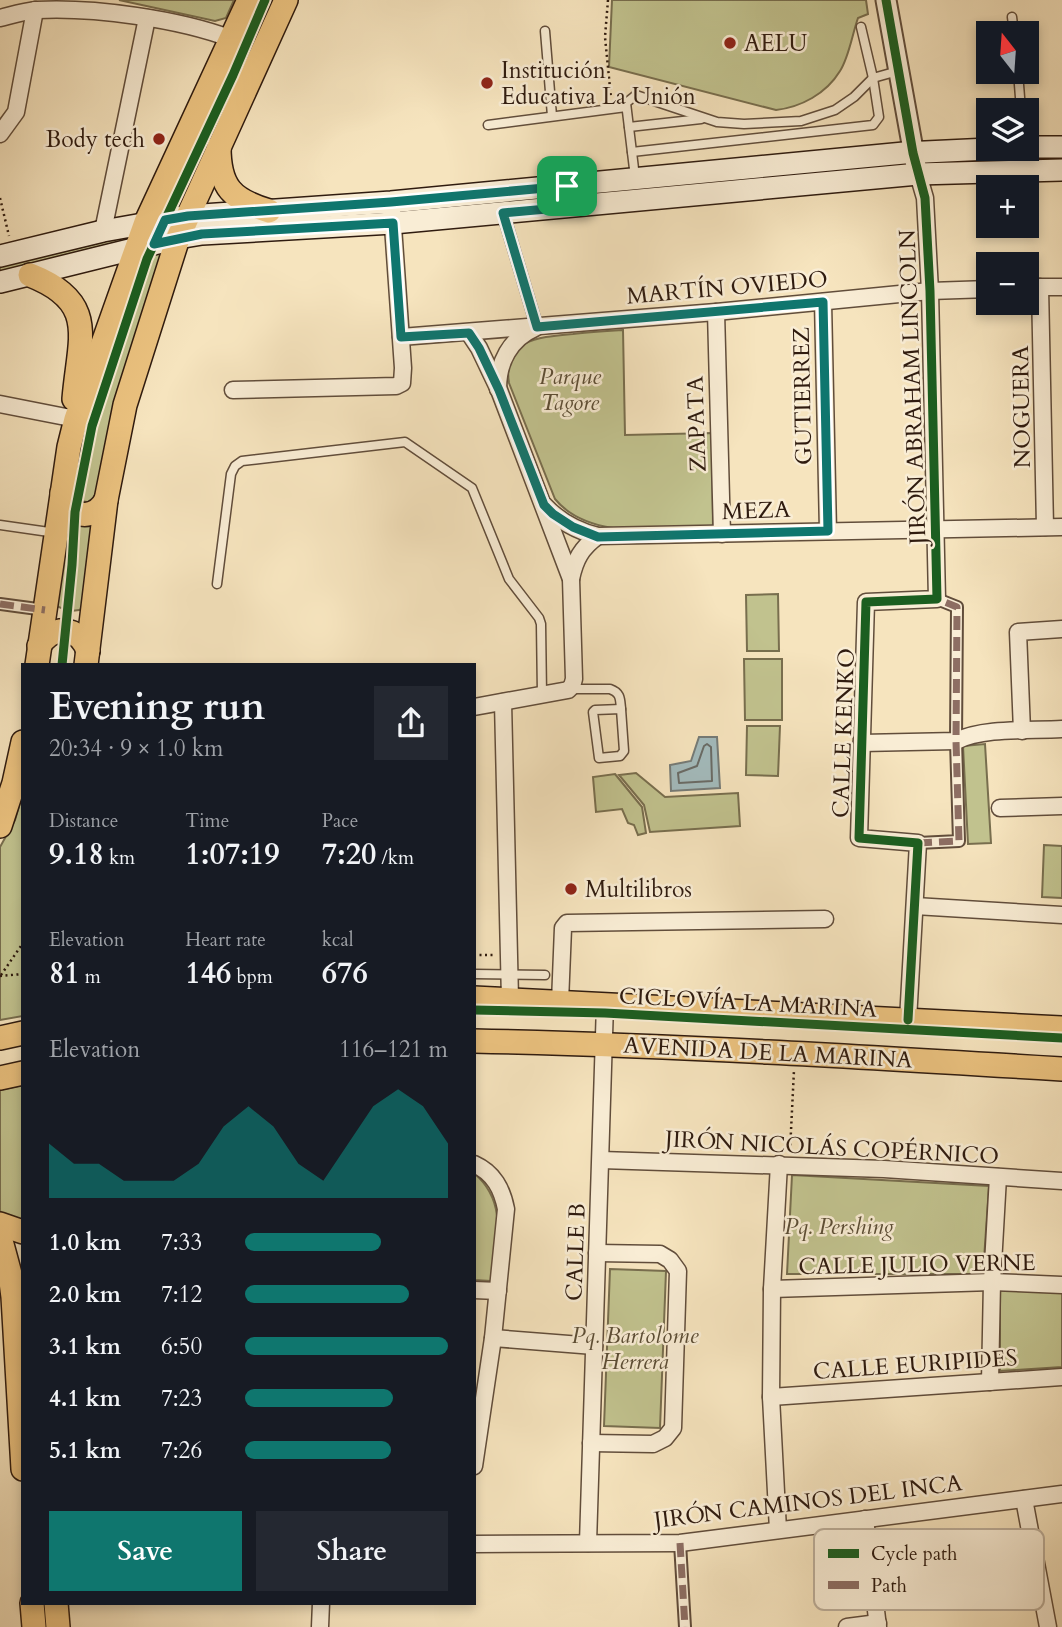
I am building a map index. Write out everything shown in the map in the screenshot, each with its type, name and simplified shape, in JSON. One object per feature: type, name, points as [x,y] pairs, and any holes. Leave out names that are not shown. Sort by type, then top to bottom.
[{"type":"main road","points":[[38,656],[62,493],[76,419],[146,222],[249,0]]},
{"type":"main road","points":[[87,658],[106,500],[125,405],[178,238],[286,0]]},
{"type":"main road","points":[[219,143],[221,174],[230,191],[245,203],[270,211]]},
{"type":"main road","points":[[1039,147],[1062,147]]},
{"type":"main road","points":[[6,255],[103,231],[188,216],[270,211],[503,213],[635,180],[913,153],[976,150]]},
{"type":"main road","points":[[0,282],[178,238],[392,212],[568,196],[918,174],[1062,170]]},
{"type":"main road","points":[[30,275],[53,284],[64,293],[73,302],[78,316],[81,331],[74,401],[76,419]]},
{"type":"main road","points":[[62,493],[67,507],[84,515],[97,511],[106,500]]},
{"type":"main road","points":[[46,605],[67,617],[76,617],[93,607]]},
{"type":"main road","points":[[38,656],[50,634],[65,630],[80,637],[87,658]]},
{"type":"main road","points":[[0,826],[10,799],[20,750]]},
{"type":"main road","name":"AVENIDA DE LA MARINA","points":[[476,998],[1062,1028]]},
{"type":"main road","points":[[0,1038],[21,1033]]},
{"type":"main road","name":"AVENIDA DE LA MARINA","points":[[476,1041],[795,1053],[1062,1069]]},
{"type":"main road","points":[[0,1078],[21,1073]]},
{"type":"main road","points":[[0,1224],[21,1231]]},
{"type":"main road","points":[[9,1245],[7,1296],[21,1447]]},
{"type":"main road","points":[[32,1605],[34,1627]]},
{"type":"main road","points":[[56,1605],[58,1627]]},
{"type":"street","points":[[886,0],[918,174]]},
{"type":"street","points":[[0,18],[35,10],[116,13],[148,18],[232,39]]},
{"type":"street","points":[[0,134],[16,112],[35,10]]},
{"type":"street","points":[[103,231],[148,18]]},
{"type":"street","name":"JIRÓN ABRAHAM LINCOLN","points":[[918,174],[925,198],[930,291],[937,599]]},
{"type":"street","points":[[233,390],[396,386],[402,383],[404,377],[392,212]]},
{"type":"street","points":[[499,390],[498,376],[504,357],[518,338],[537,327],[503,213]]},
{"type":"street","points":[[1039,287],[1062,287]]},
{"type":"street","name":"MARTÍN OVIEDO","points":[[401,337],[716,312],[930,291],[976,289]]},
{"type":"street","name":"GUTIERREZ","points":[[823,302],[828,531]]},
{"type":"street","name":"ZAPATA","points":[[716,312],[722,534]]},
{"type":"street","name":"NOGUERA","points":[[1035,315],[1045,527]]},
{"type":"street","points":[[469,333],[499,390],[572,579]]},
{"type":"street","points":[[0,404],[76,419]]},
{"type":"street","name":"MEZA","points":[[544,505],[562,521],[598,537],[1062,527]]},
{"type":"street","points":[[476,707],[569,689],[574,679],[572,579],[576,559],[586,546],[598,537]]},
{"type":"street","points":[[908,1020],[918,842],[959,841],[956,741],[957,607],[937,599]]},
{"type":"street","name":"CALLE KENKO","points":[[918,842],[859,838],[867,601],[937,599]]},
{"type":"street","points":[[0,604],[46,605]]},
{"type":"street","points":[[1022,731],[1018,632],[1062,629]]},
{"type":"street","points":[[503,702],[510,999]]},
{"type":"street","points":[[862,743],[956,741],[980,733],[1062,729]]},
{"type":"street","points":[[1000,808],[1062,806]]},
{"type":"street","points":[[915,906],[1062,915]]},
{"type":"street","points":[[560,1002],[563,928],[566,923],[825,919]]},
{"type":"street","name":"CALLE B","points":[[588,1543],[605,1004]]},
{"type":"street","name":"JIRÓN NICOLÁS COPÉRNICO","points":[[601,1160],[784,1165],[1062,1181]]},
{"type":"street","points":[[476,1165],[493,1177],[502,1193],[506,1209],[493,1338],[477,1420]]},
{"type":"street","points":[[778,1530],[771,1397],[772,1289],[784,1165]]},
{"type":"street","points":[[990,1382],[998,1177]]},
{"type":"street","points":[[591,1443],[653,1444],[665,1438],[673,1427],[678,1271],[670,1260],[660,1254],[597,1253]]},
{"type":"street","name":"CALLE JULIO VERNE","points":[[772,1289],[992,1282],[1062,1285]]},
{"type":"street","points":[[476,1290],[498,1291]]},
{"type":"street","points":[[493,1338],[594,1346]]},
{"type":"street","name":"CALLE EURIPIDES","points":[[771,1397],[1062,1377]]},
{"type":"street","name":"JIRÓN CAMINOS DEL INCA","points":[[476,1544],[680,1542],[1062,1494]]},
{"type":"street","points":[[1024,1499],[1030,1529]]},
{"type":"street","points":[[865,1519],[866,1529]]},
{"type":"street","points":[[680,1542],[685,1627]]},
{"type":"street","points":[[1048,1627],[1044,1605],[1061,1603]]},
{"type":"street","points":[[320,1627],[321,1605]]},
{"type":"street","points":[[848,1627],[878,1625]]},
{"type":"lane","points":[[632,152],[873,125],[879,117],[861,27]]},
{"type":"lane","points":[[545,32],[552,116]]},
{"type":"lane","points":[[635,180],[626,107],[632,97],[640,95],[717,122],[744,124],[801,121],[835,110],[854,97],[873,78],[899,71]]},
{"type":"lane","points":[[488,125],[626,107]]},
{"type":"lane","points":[[629,127],[704,118]]},
{"type":"lane","points":[[217,584],[231,474],[235,466],[242,461],[405,442],[472,488],[509,579],[539,618],[542,695]]},
{"type":"lane","points":[[0,525],[56,533]]},
{"type":"lane","points":[[569,689],[610,689],[620,695],[621,709],[624,751],[621,756],[599,758],[593,712],[621,709]]},
{"type":"lane","points":[[476,974],[545,975]]},
{"type":"path","points":[[608,0],[605,37],[612,109]]},
{"type":"path","points":[[0,198],[6,255]]},
{"type":"path","points":[[1,976],[21,946]]},
{"type":"path","points":[[476,955],[504,955]]},
{"type":"path","points":[[1,976],[21,974]]},
{"type":"path","points":[[784,1165],[795,1053]]},
{"type":"green space","points":[[119,0],[234,0],[226,18],[215,21]]},
{"type":"green space","points":[[259,0],[270,0],[185,195],[181,199],[168,202],[167,198],[213,104]]},
{"type":"green space","name":"AELU","points":[[612,0],[866,0],[868,14],[858,18],[843,65],[828,86],[804,102],[776,110],[609,67]]},
{"type":"green space","points":[[130,234],[129,241],[0,273],[0,266]]},
{"type":"green space","points":[[162,252],[99,496],[93,503],[81,501],[74,494],[84,440],[79,431],[140,258]]},
{"type":"green space","name":"Parque Tagore","points":[[623,330],[625,435],[712,433],[713,529],[650,531],[607,527],[570,512],[555,499],[509,383],[508,368],[511,357],[517,349],[536,339]]},
{"type":"green space","points":[[64,516],[94,519],[85,608],[73,611],[54,604]]},
{"type":"green space","points":[[778,594],[779,651],[747,651],[746,595]]},
{"type":"green space","points":[[744,659],[782,659],[782,720],[745,720]]},
{"type":"green space","points":[[747,726],[780,726],[778,776],[746,775]]},
{"type":"green space","points":[[985,744],[991,843],[968,844],[963,746]]},
{"type":"green space","points":[[636,773],[665,797],[738,793],[740,826],[650,832],[644,805],[619,775]]},
{"type":"green space","points":[[615,774],[642,807],[646,833],[638,835],[634,825],[628,823],[622,809],[596,812],[593,777]]},
{"type":"green space","points":[[21,799],[21,1016],[0,1020],[0,847],[15,820]]},
{"type":"green space","points":[[1044,845],[1062,846],[1062,898],[1042,897]]},
{"type":"green space","points":[[21,1085],[21,1220],[6,1216],[0,1211],[0,1090]]},
{"type":"green space","points":[[476,1175],[492,1197],[498,1223],[491,1281],[476,1280]]},
{"type":"green space","name":"Pq. Pershing","points":[[792,1175],[989,1186],[983,1274],[787,1274]]},
{"type":"green space","name":"Pq. Bartolome Herrera","points":[[610,1269],[666,1271],[660,1428],[604,1426]]},
{"type":"green space","points":[[1000,1289],[1062,1291],[1062,1367],[1000,1371]]},
{"type":"water","points":[[699,737],[717,737],[720,788],[671,791],[670,765],[691,761]]},
{"type":"marked path","points":[[503,213],[537,327]]},
{"type":"marked path","points":[[918,843],[959,841],[956,741],[957,607],[937,599]]},
{"type":"marked path","points":[[0,604],[45,610]]},
{"type":"marked path","points":[[680,1543],[685,1627]]},
{"type":"cycle path","points":[[62,663],[75,512],[92,426],[147,259],[265,0]]},
{"type":"cycle path","points":[[886,0],[913,153],[925,198],[930,291],[937,599],[866,602],[859,838],[918,843],[908,1020]]},
{"type":"cycle path","name":"CICLOVÍA LA MARINA","points":[[476,1010],[605,1013],[1062,1038]]},
{"type":"place","name":"AELU","points":[[730,43]]},
{"type":"place","name":"Institución Educativa La Unión","points":[[487,83]]},
{"type":"place","name":"Body tech","points":[[159,139]]},
{"type":"place","name":"Multilibros","points":[[571,889]]},
{"type":"route","points":[[567,186],[569,207],[503,213],[537,327],[823,302],[828,531],[598,537],[562,521],[544,505],[499,390],[469,333],[401,337],[393,223],[202,234],[154,244],[165,220],[188,216],[567,186]]}]
